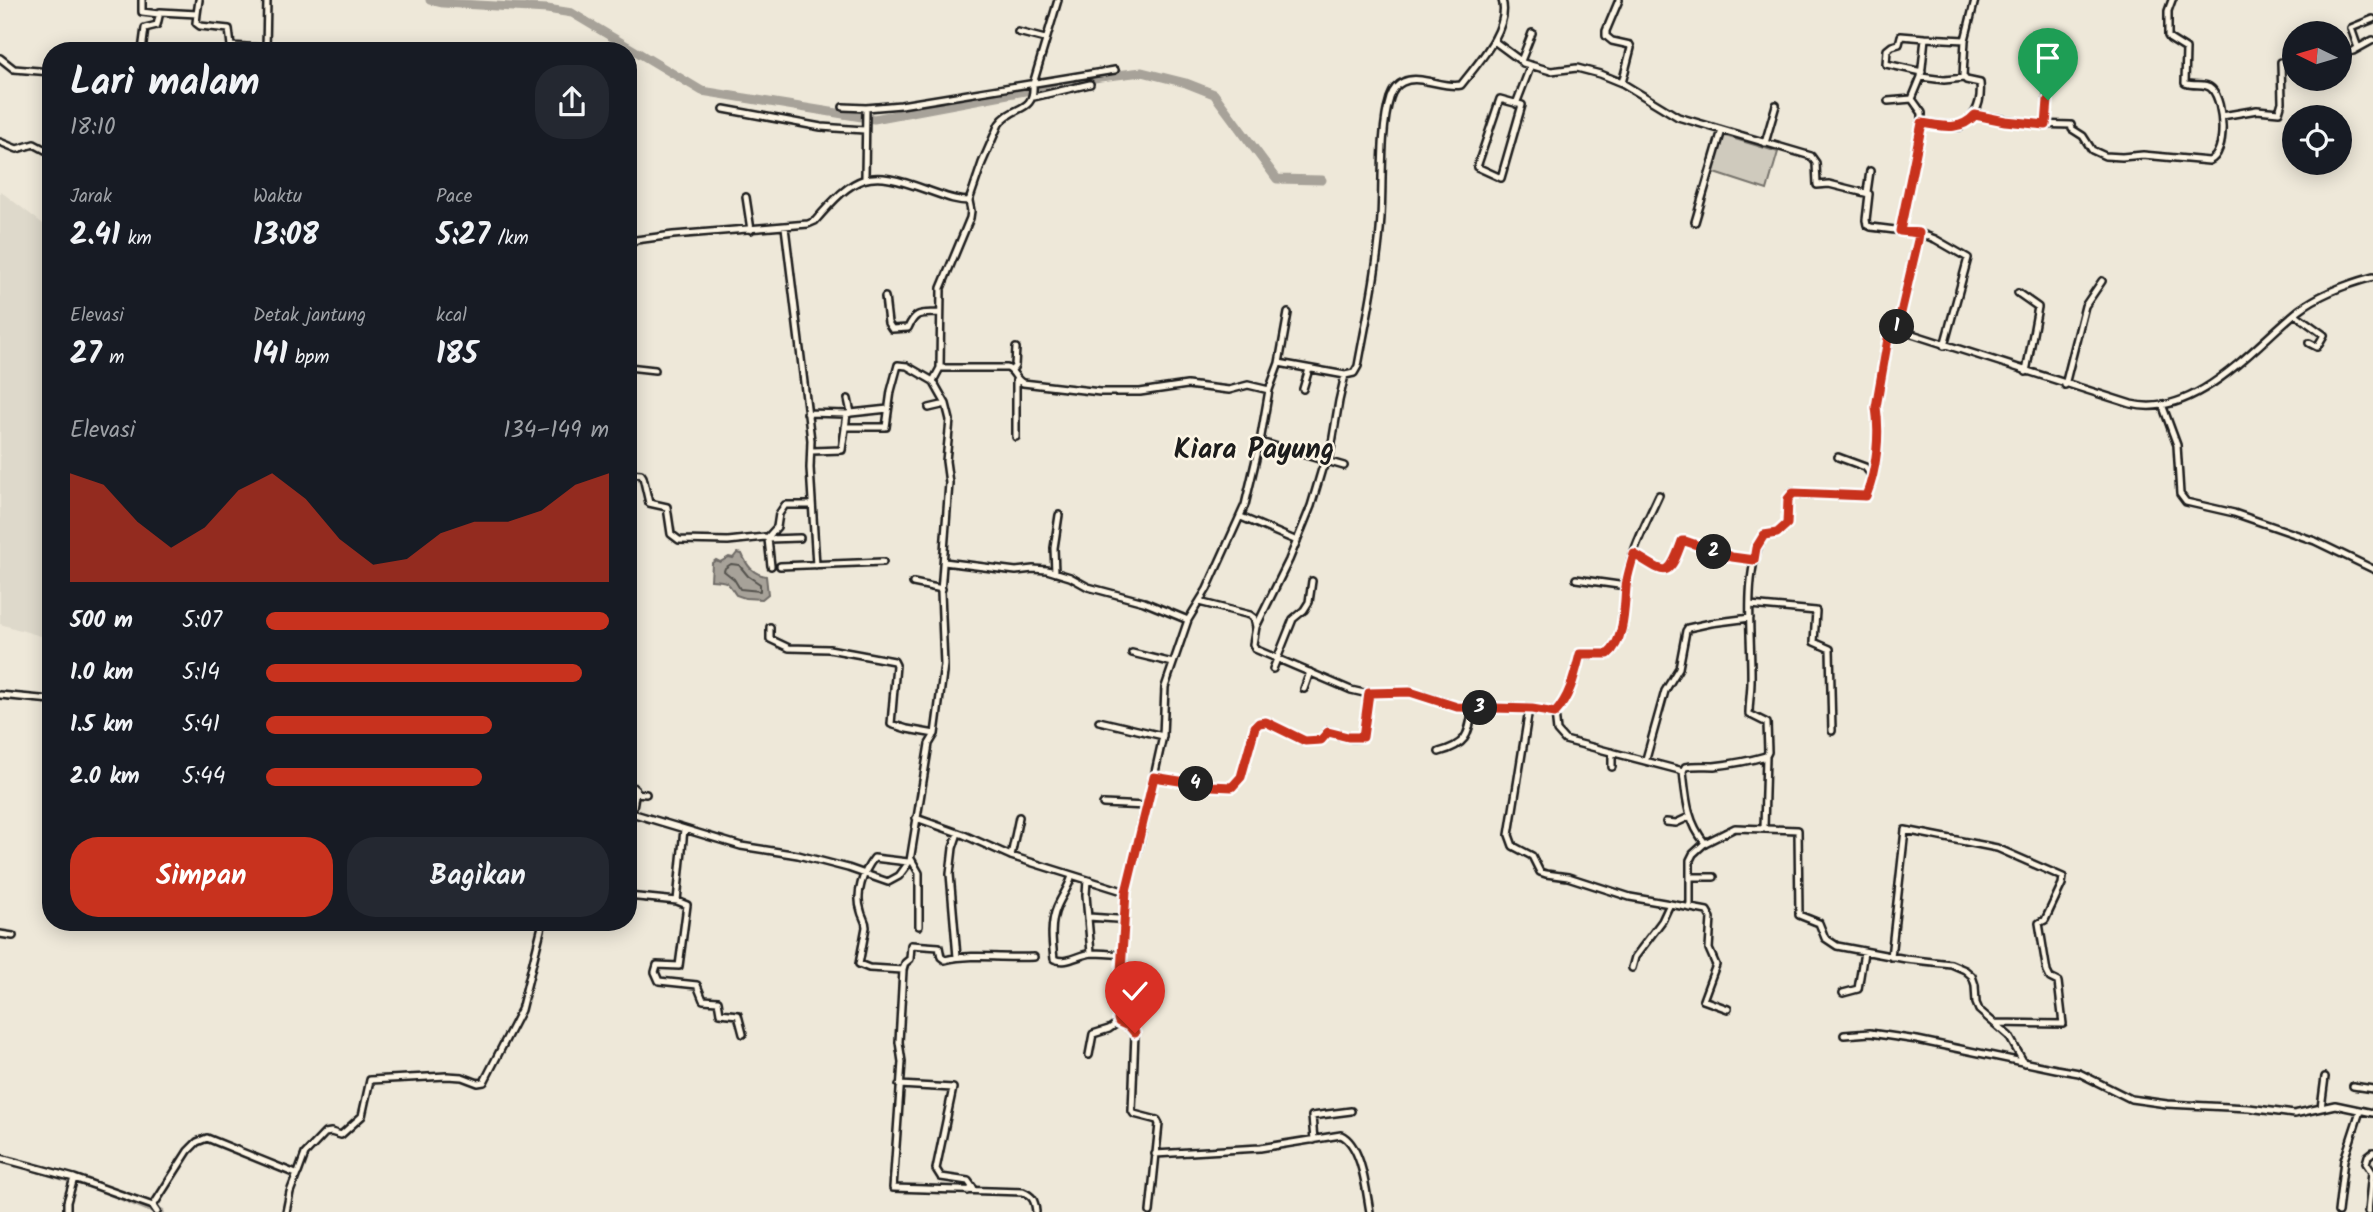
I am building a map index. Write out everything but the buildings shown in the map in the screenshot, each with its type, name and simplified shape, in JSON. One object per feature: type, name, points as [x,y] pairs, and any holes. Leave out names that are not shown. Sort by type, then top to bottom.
[{"type":"street","points":[[142,0],[142,12],[197,14]]},
{"type":"street","points":[[199,0],[196,23],[200,26],[229,29],[231,42]]},
{"type":"street","points":[[266,42],[267,0]]},
{"type":"street","points":[[933,381],[940,368],[941,288],[970,218],[969,201],[999,124],[1003,118],[1030,104],[1034,96],[1045,38],[1058,0]]},
{"type":"street","points":[[1279,363],[1345,375],[1354,373],[1359,366],[1381,220],[1384,137],[1389,99],[1394,88],[1404,81],[1461,85],[1494,41],[1504,10],[1502,0]]},
{"type":"street","points":[[1619,0],[1606,31],[1609,39],[1632,48],[1622,83]]},
{"type":"street","points":[[1964,78],[1965,40],[1975,0]]},
{"type":"street","points":[[1975,115],[2005,121],[2071,125],[2072,129],[2083,136],[2092,150],[2105,156],[2143,155],[2209,161],[2218,155],[2222,116],[2217,97],[2209,86],[2185,83],[2186,49],[2168,36],[2168,11],[2172,0]]},
{"type":"street","points":[[143,42],[145,28],[157,25],[159,14]]},
{"type":"street","points":[[2358,48],[2351,28],[2373,19]]},
{"type":"street","points":[[1018,32],[1045,38]]},
{"type":"street","points":[[1521,61],[1532,33]]},
{"type":"street","points":[[1922,123],[1959,127],[1967,123],[1975,115],[1980,83],[1964,78],[1951,80],[1922,75],[1886,64],[1887,50],[1899,44],[1901,36],[1965,40]]},
{"type":"street","points":[[1912,99],[1922,75],[1925,38]]},
{"type":"street","points":[[2352,50],[2373,40]]},
{"type":"street","points":[[1494,41],[1531,65],[1551,71],[1577,68],[1622,83],[1678,117],[1811,156],[1816,163],[1817,184],[1867,192]]},
{"type":"street","points":[[0,58],[15,69],[42,71]]},
{"type":"street","points":[[2222,116],[2257,110],[2279,112],[2282,102],[2282,62]]},
{"type":"street","points":[[1517,104],[1531,65]]},
{"type":"street","points":[[844,107],[866,110],[1034,86],[1115,70]]},
{"type":"street","points":[[2046,77],[2046,125]]},
{"type":"street","points":[[1034,96],[1090,85]]},
{"type":"street","points":[[1500,99],[1517,104],[1522,105],[1501,178],[1477,167],[1500,99]]},
{"type":"street","points":[[1888,101],[1912,99]]},
{"type":"street","points":[[1900,231],[1922,123],[1922,113],[1912,99]]},
{"type":"street","points":[[1765,143],[1776,105]]},
{"type":"street","points":[[724,109],[819,126],[864,130]]},
{"type":"street","points":[[865,177],[866,110]]},
{"type":"street","points":[[1695,222],[1722,130]]},
{"type":"street","points":[[0,142],[14,149],[34,144],[42,148]]},
{"type":"street","points":[[1870,171],[1867,225],[1919,233],[1975,262]]},
{"type":"street","points":[[637,240],[812,223],[837,195],[865,177],[886,178],[956,201],[969,201]]},
{"type":"street","points":[[746,197],[751,230]]},
{"type":"street","points":[[785,227],[812,452],[810,468],[816,565]]},
{"type":"street","points":[[1897,330],[1919,233]]},
{"type":"street","points":[[1944,346],[1968,258]]},
{"type":"street","points":[[1764,828],[1767,723],[1749,714],[1750,618],[1756,548],[1764,535],[1777,533],[1787,524],[1788,499],[1793,493],[1865,496],[1873,477],[1878,419],[1876,407],[1889,333],[1897,330],[2136,406],[2163,407],[2179,401],[2226,374],[2295,314],[2332,291],[2373,277]]},
{"type":"street","points":[[2065,385],[2085,306],[2102,281]]},
{"type":"street","points":[[2018,293],[2038,307],[2026,372]]},
{"type":"street","points":[[885,297],[891,329],[908,328],[912,318],[918,314],[940,313]]},
{"type":"street","points":[[1119,1022],[1121,919],[1163,736],[1165,687],[1188,620],[1241,517],[1261,442],[1269,390],[1279,363],[1288,313]]},
{"type":"street","points":[[2295,314],[2324,335],[2317,347],[2309,343]]},
{"type":"street","points":[[1012,370],[1016,348]]},
{"type":"street","points":[[637,815],[741,846],[798,855],[891,882],[910,861],[944,665],[942,589],[950,420],[946,404],[933,381],[907,366],[898,365],[886,427],[845,427]]},
{"type":"street","points":[[637,368],[655,370]]},
{"type":"street","points":[[940,368],[1012,370],[1016,379],[1016,437]]},
{"type":"street","points":[[1303,389],[1309,369]]},
{"type":"street","points":[[1345,375],[1329,461],[1318,478],[1311,506],[1297,541],[1256,627],[1253,644],[1255,649],[1351,690],[1369,693],[1410,692],[1457,707],[1530,709],[1555,713]]},
{"type":"street","points":[[1016,379],[1023,383],[1100,392],[1140,392],[1187,385],[1229,390],[1248,385],[1269,390]]},
{"type":"street","points":[[812,452],[842,451],[849,413],[848,399]]},
{"type":"street","points":[[929,408],[946,404]]},
{"type":"street","points":[[2163,407],[2177,444],[2180,494],[2186,502],[2234,513],[2304,537],[2333,548],[2373,569]]},
{"type":"street","points":[[807,413],[888,409]]},
{"type":"street","points":[[1261,442],[1344,466]]},
{"type":"street","points":[[1838,457],[1865,467],[1873,477]]},
{"type":"street","points":[[637,474],[643,477],[649,503],[667,507],[671,534],[679,540],[800,538]]},
{"type":"street","points":[[1659,495],[1634,554],[1626,586],[1625,617],[1613,649],[1608,654],[1580,654],[1564,701],[1555,713],[1557,731],[1565,740],[1683,771]]},
{"type":"street","points":[[767,538],[777,527],[779,514],[785,505],[812,505]]},
{"type":"street","points":[[1055,572],[1054,548],[1059,514]]},
{"type":"street","points":[[1241,517],[1297,541]]},
{"type":"street","points":[[767,538],[771,566]]},
{"type":"street","points":[[1634,554],[1658,569],[1671,569],[1682,541],[1685,541],[1732,557],[1754,560]]},
{"type":"street","points":[[780,566],[883,562]]},
{"type":"street","points":[[944,562],[1055,572],[1088,587],[1144,602],[1188,620]]},
{"type":"street","points":[[1576,579],[1626,586]]},
{"type":"street","points":[[1273,669],[1293,619],[1304,610],[1308,601],[1312,581]]},
{"type":"street","points":[[913,583],[942,589]]},
{"type":"street","points":[[1199,602],[1250,615],[1254,618],[1256,627]]},
{"type":"street","points":[[1751,605],[1816,611],[1814,642],[1830,649],[1832,731]]},
{"type":"street","points":[[1646,760],[1665,691],[1679,668],[1686,631],[1711,623],[1750,618]]},
{"type":"street","points":[[771,626],[770,639],[789,648],[829,649],[894,661],[896,665],[891,724],[934,734]]},
{"type":"street","points":[[1132,653],[1173,663]]},
{"type":"street","points":[[1304,688],[1310,672]]},
{"type":"street","points":[[1154,777],[1232,787],[1241,777],[1255,727],[1259,723],[1266,722],[1305,741],[1321,740],[1328,732],[1348,737],[1363,737],[1369,693]]},
{"type":"street","points":[[0,695],[42,699]]},
{"type":"street","points":[[1439,752],[1461,743],[1468,733],[1473,708]]},
{"type":"street","points":[[1530,709],[1509,835],[1513,846],[1532,856],[1540,872],[1568,877],[1630,897],[1707,911],[1710,914],[1709,949],[1716,965],[1703,1000],[1728,1010]]},
{"type":"street","points":[[1099,721],[1163,736]]},
{"type":"street","points":[[1612,752],[1612,767]]},
{"type":"street","points":[[1705,843],[1689,817],[1683,771],[1685,767],[1741,762],[1766,756]]},
{"type":"street","points":[[637,793],[646,794]]},
{"type":"street","points":[[1103,804],[1147,806]]},
{"type":"street","points":[[1011,856],[1019,817]]},
{"type":"street","points":[[1666,822],[1676,823],[1689,817]]},
{"type":"street","points":[[916,818],[1011,856],[1126,892]]},
{"type":"street","points":[[1690,908],[1690,860],[1705,843],[1735,828],[1799,831],[1799,915],[1819,923],[1821,932],[1831,944],[1891,957],[1951,964],[1965,970],[1972,975],[1979,1010],[2009,1036],[2024,1063]]},
{"type":"street","points":[[677,901],[684,829]]},
{"type":"street","points":[[1891,957],[1905,830],[1997,848],[2063,877],[2045,920],[2039,923],[2047,972],[2050,978],[2058,982],[2063,1024],[1995,1023]]},
{"type":"street","points":[[957,957],[950,874],[952,851],[958,833]]},
{"type":"street","points":[[903,970],[869,968],[859,964],[866,922],[861,914],[859,889],[874,858],[910,861],[919,873],[919,926]]},
{"type":"street","points":[[1072,876],[1066,894],[1058,905],[1054,921],[1054,959],[1067,961],[1091,953],[1122,955]]},
{"type":"street","points":[[1690,877],[1714,877]]},
{"type":"street","points":[[1087,880],[1091,953]]},
{"type":"street","points":[[637,897],[677,901],[687,905],[679,965],[657,965],[655,972],[659,981],[699,987],[703,1000],[718,1002],[720,1013],[738,1015],[743,1034]]},
{"type":"street","points":[[1632,968],[1635,957],[1662,921],[1670,904]]},
{"type":"street","points":[[1088,917],[1121,919]]},
{"type":"street","points":[[286,1212],[290,1192],[305,1154],[325,1133],[342,1135],[362,1116],[370,1080],[442,1076],[462,1077],[481,1084],[486,1080],[523,1003],[541,931]]},
{"type":"street","points":[[0,934],[13,936]]},
{"type":"street","points":[[1034,957],[943,959],[939,947],[912,944],[903,970],[900,1042],[902,1062],[893,1188],[1023,1192],[1033,1198],[1036,1212]]},
{"type":"street","points":[[1843,993],[1858,990],[1864,952]]},
{"type":"street","points":[[1089,1055],[1093,1034],[1109,1029],[1119,1022]]},
{"type":"street","points":[[1119,1022],[1134,1030],[1132,1109],[1134,1114],[1158,1122],[1150,1212]]},
{"type":"street","points":[[1844,1035],[1870,1033],[1917,1040],[2079,1073],[2131,1099],[2294,1114],[2335,1105],[2373,1113]]},
{"type":"street","points":[[2321,1108],[2325,1077]]},
{"type":"street","points":[[900,1085],[953,1088],[936,1169],[941,1177],[968,1181],[973,1188],[968,1191]]},
{"type":"street","points":[[2353,1086],[2373,1089]]},
{"type":"street","points":[[1314,1140],[1312,1116],[1352,1111]]},
{"type":"street","points":[[2337,1212],[2344,1160],[2360,1111]]},
{"type":"street","points":[[1154,1154],[1260,1148],[1339,1135],[1353,1144],[1364,1176],[1370,1212]]},
{"type":"street","points":[[0,1158],[74,1180],[155,1210],[188,1151],[197,1142],[207,1138],[297,1174]]},
{"type":"street","points":[[2368,1212],[2372,1172],[2366,1161],[2373,1152]]},
{"type":"street","points":[[67,1212],[67,1202],[74,1180]]},
{"type":"shaded area","points":[[1722,135],[1778,152],[1767,190],[1712,172]]},
{"type":"shaded area","points":[[0,191],[42,223],[42,636],[0,624]]},
{"type":"water","points":[[737,553],[742,554],[754,571],[766,576],[768,594],[762,599],[736,595],[726,582],[711,580],[712,563],[733,558]]},
{"type":"waterway","points":[[430,0],[572,13],[620,42]]},
{"type":"waterway","points":[[637,52],[702,91],[874,119],[1100,77],[1142,72],[1186,83],[1214,94],[1277,179],[1322,180]]},
{"type":"waterway","points":[[0,1161],[16,1165]]},
{"type":"waterway","points":[[39,1171],[86,1185]]},
{"type":"waterway","points":[[106,1192],[150,1210],[162,1212]]},
{"type":"district","name":"Kiara Payung","points":[[1254,450]]},
{"type":"route","points":[[1135,1033],[1118,1019],[1126,892],[1154,777],[1228,788],[1236,785],[1241,777],[1255,727],[1259,723],[1266,722],[1305,741],[1321,740],[1328,732],[1358,739],[1363,737],[1365,731],[1369,693],[1410,692],[1457,707],[1532,709],[1555,713],[1564,701],[1580,654],[1608,654],[1613,649],[1625,617],[1626,586],[1634,554],[1658,569],[1671,569],[1682,541],[1685,541],[1732,557],[1754,560],[1756,548],[1764,535],[1777,533],[1787,524],[1788,499],[1793,493],[1866,496],[1873,477],[1878,419],[1876,407],[1889,333],[1897,330],[1918,240],[1919,233],[1900,231],[1922,123],[1959,127],[1975,115],[2046,125],[2048,100]]}]
